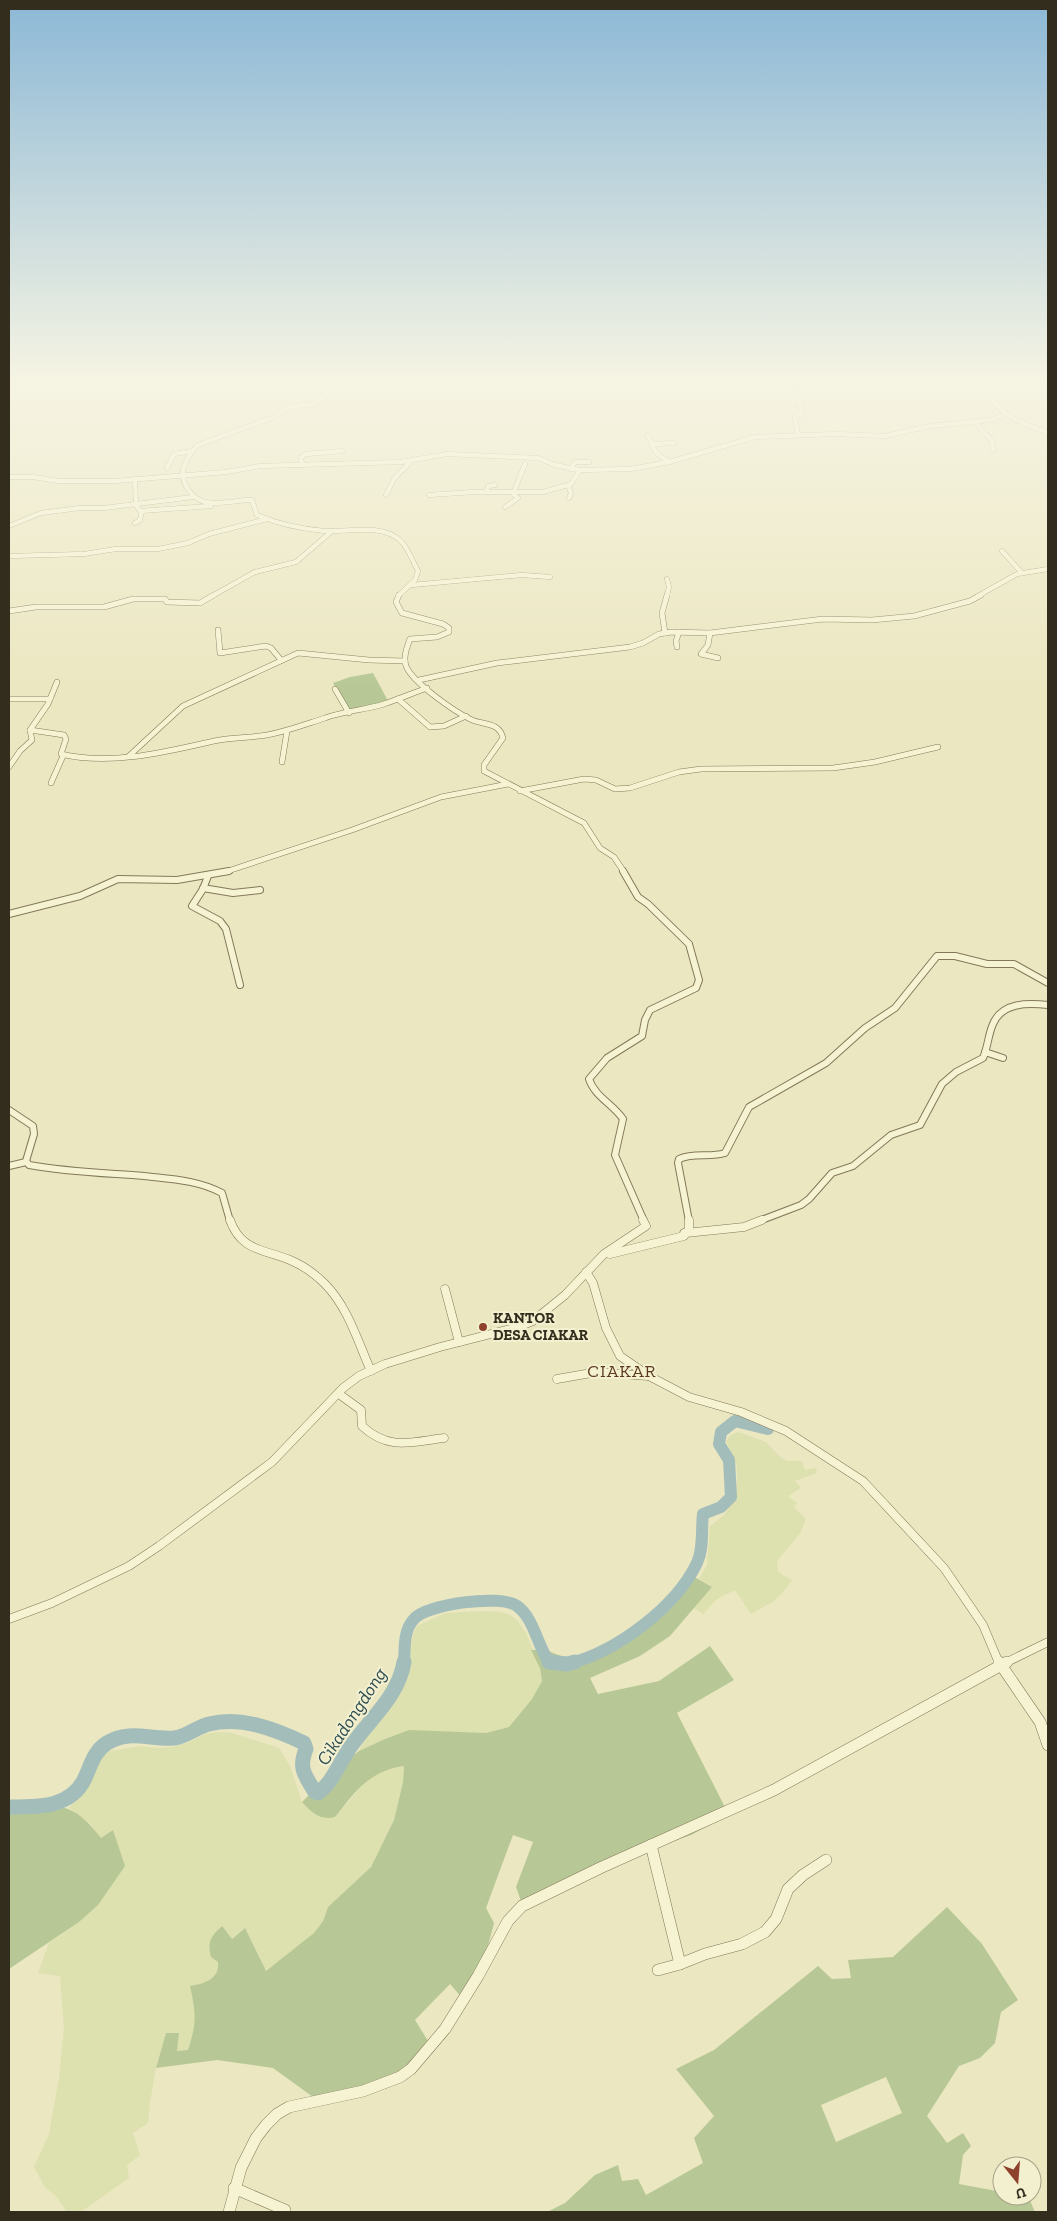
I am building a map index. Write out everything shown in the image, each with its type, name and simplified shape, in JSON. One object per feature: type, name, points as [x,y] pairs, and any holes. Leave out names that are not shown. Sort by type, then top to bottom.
[{"type":"street","points":[[135,482],[136,505],[142,511],[216,505]]},
{"type":"street","points":[[185,482],[192,498]]},
{"type":"street","points":[[386,495],[393,482]]},
{"type":"street","points":[[505,507],[518,498],[514,495],[519,482]]},
{"type":"street","points":[[429,495],[543,492],[573,482]]},
{"type":"street","points":[[487,492],[487,486],[495,484]]},
{"type":"street","points":[[568,485],[571,493],[569,498]]},
{"type":"street","points":[[9,526],[40,513],[80,508],[136,505],[192,498],[203,502],[252,500],[256,514],[267,519],[310,529],[332,531],[366,529],[398,539],[403,543],[407,554],[418,571],[418,576],[412,585],[399,593],[396,602],[402,612],[443,624],[449,628],[449,632],[437,637],[410,639],[405,661],[412,675],[466,716],[494,726],[502,732],[502,741],[484,765],[483,770],[485,773],[584,823],[600,848],[614,857],[621,865],[629,884],[638,897],[648,904],[689,944],[699,980],[693,990],[650,1010],[645,1020],[642,1036],[619,1049],[596,1067],[589,1079],[598,1098],[620,1114],[623,1119],[615,1155],[646,1226],[598,1260],[565,1295],[533,1321],[518,1327],[384,1364],[350,1382],[272,1462],[159,1546],[129,1566],[52,1603],[9,1619]]},
{"type":"street","points":[[135,523],[140,520],[142,511]]},
{"type":"street","points":[[9,556],[84,554],[116,549],[164,548],[267,519]]},
{"type":"street","points":[[9,611],[36,607],[104,607],[137,599],[165,599],[167,602],[200,603],[255,572],[299,560],[332,531]]},
{"type":"street","points":[[1002,551],[1016,564],[1022,573]]},
{"type":"street","points":[[419,680],[467,668],[521,658],[630,647],[665,633],[710,634],[823,619],[872,620],[914,616],[970,601],[1012,576],[1048,570]]},
{"type":"street","points":[[412,585],[522,575],[550,577]]},
{"type":"street","points":[[665,633],[662,612],[667,599],[669,583],[667,578]]},
{"type":"street","points":[[218,630],[220,653],[269,646],[282,660]]},
{"type":"street","points":[[677,647],[676,641],[679,632]]},
{"type":"street","points":[[710,634],[708,646],[700,654],[718,658]]},
{"type":"street","points":[[130,756],[183,706],[225,685],[301,653],[344,658],[405,661]]},
{"type":"street","points":[[9,766],[20,751],[31,741],[30,730],[50,698],[57,682]]},
{"type":"street","points":[[63,756],[97,759],[167,752],[198,747],[215,741],[287,731],[327,717],[378,706],[427,688]]},
{"type":"street","points":[[334,689],[348,713]]},
{"type":"street","points":[[9,699],[50,698]]},
{"type":"street","points":[[398,698],[430,727],[444,726],[466,716]]},
{"type":"street","points":[[30,730],[64,734],[66,739],[62,751],[63,756],[51,784]]},
{"type":"street","points":[[282,762],[287,731]]},
{"type":"street","points":[[520,791],[584,779],[596,780],[615,789],[630,788],[679,772],[700,769],[833,768],[876,762],[938,747]]},
{"type":"street","points":[[9,914],[80,896],[118,879],[177,880],[208,876],[319,841],[441,797],[508,784]]},
{"type":"street","points":[[208,876],[192,906],[220,921],[226,929],[231,941],[240,985]]},
{"type":"street","points":[[203,888],[233,892],[260,890]]},
{"type":"street","points":[[598,1260],[631,1248],[670,1242],[689,1232],[690,1227],[679,1159],[687,1156],[717,1156],[725,1153],[749,1108],[819,1068],[847,1046],[866,1028],[894,1008],[937,956],[945,955],[986,964],[1014,964],[1048,983]]},
{"type":"street","points":[[684,1233],[744,1227],[801,1205],[809,1199],[832,1173],[853,1166],[890,1135],[920,1125],[942,1084],[956,1072],[982,1060],[993,1023],[999,1013],[1024,1003],[1048,1005]]},
{"type":"street","points":[[985,1052],[1003,1058]]},
{"type":"street","points":[[9,1110],[30,1123],[34,1130],[26,1162]]},
{"type":"street","points":[[9,1166],[26,1162],[33,1166],[52,1169],[162,1178],[207,1185],[218,1189],[222,1193],[234,1229],[245,1244],[253,1249],[294,1262],[326,1285],[342,1309],[371,1370]]},
{"type":"street","points":[[586,1272],[593,1283],[596,1298],[615,1349],[620,1356],[649,1376],[689,1398],[741,1412],[786,1431],[863,1481],[944,1568],[983,1625],[1000,1665],[1040,1722],[1048,1745]]},
{"type":"street","points":[[445,1290],[459,1342]]},
{"type":"street","points":[[557,1379],[597,1372],[649,1376]]},
{"type":"street","points":[[339,1394],[361,1410],[362,1426],[381,1440],[399,1445],[444,1438]]},
{"type":"street","points":[[229,2212],[234,2188],[249,2150],[269,2123],[283,2110],[363,2092],[400,2077],[411,2069],[435,2043],[450,2022],[516,1911],[551,1891],[774,1790],[1000,1665],[1046,1646]]},
{"type":"street","points":[[651,1845],[680,1964]]},
{"type":"street","points":[[658,1970],[708,1953],[738,1947],[759,1936],[771,1926],[785,1894],[803,1875],[826,1860]]},
{"type":"street","points":[[234,2188],[285,2210]]},
{"type":"green space","points":[[373,673],[388,701],[350,711],[333,683],[350,677]]},
{"type":"green space","points":[[738,1432],[766,1442],[780,1457],[787,1461],[802,1461],[805,1470],[816,1468],[817,1473],[795,1481],[801,1488],[788,1496],[797,1503],[794,1507],[806,1519],[801,1532],[777,1561],[778,1572],[792,1580],[783,1592],[774,1601],[751,1614],[735,1590],[717,1599],[703,1614],[694,1608],[712,1587],[699,1579],[707,1565],[710,1526],[723,1516],[732,1504],[737,1483],[737,1466],[726,1441],[731,1435]]},
{"type":"green space","points":[[691,1575],[712,1587],[670,1636],[640,1656],[590,1678],[598,1694],[659,1681],[710,1646],[734,1680],[677,1713],[729,1815],[691,1835],[642,1853],[522,1904],[516,1887],[533,1842],[513,1835],[486,1908],[494,1923],[485,1957],[463,1999],[450,1984],[415,2020],[430,2044],[393,2078],[378,2088],[313,2097],[273,2068],[217,2060],[156,2068],[166,2033],[179,2033],[177,2051],[188,2050],[195,2018],[190,1986],[201,1984],[214,1977],[218,1968],[218,1962],[211,1957],[209,1947],[213,1936],[222,1926],[232,1939],[245,1928],[266,1971],[314,1933],[323,1921],[328,1907],[371,1867],[394,1820],[403,1782],[404,1766],[381,1772],[372,1777],[357,1791],[335,1817],[320,1817],[302,1802],[336,1768],[359,1751],[409,1730],[486,1733],[509,1727],[532,1699],[542,1681],[540,1668],[531,1650],[546,1650],[573,1661],[606,1644],[636,1624]]},
{"type":"green space","points":[[500,1612],[510,1615],[517,1620],[527,1635],[540,1668],[542,1681],[532,1699],[509,1727],[486,1733],[385,1739],[359,1751],[367,1735],[390,1704],[397,1690],[417,1626],[445,1613]]},
{"type":"green space","points":[[217,1732],[232,1733],[279,1748],[290,1766],[302,1802],[335,1817],[369,1778],[381,1771],[404,1766],[403,1782],[394,1820],[371,1867],[328,1907],[323,1921],[314,1933],[296,1949],[265,1971],[244,1928],[231,1939],[218,1962],[219,1969],[214,1977],[204,1984],[191,1986],[195,2008],[195,2028],[188,2050],[177,2051],[166,2033],[156,2068],[148,2123],[133,2133],[140,2155],[127,2165],[129,2178],[81,2212],[67,2212],[57,2197],[44,2186],[34,2167],[49,2134],[59,2078],[64,2028],[60,1976],[38,1973],[49,1943],[79,1922],[98,1905],[113,1831],[101,1839],[90,1823],[69,1808],[81,1792],[99,1759],[110,1751],[140,1746],[172,1747],[187,1743],[206,1734]]},
{"type":"green space","points":[[17,1803],[55,1805],[65,1808],[82,1818],[101,1838],[113,1830],[125,1866],[98,1905],[79,1922],[9,1969],[9,1806]]},
{"type":"green space","points":[[947,1907],[982,1944],[1018,2000],[1001,2012],[995,2043],[980,2058],[959,2066],[927,2116],[947,2143],[963,2133],[971,2146],[963,2155],[959,2184],[992,2190],[992,2206],[1032,2206],[1035,2212],[547,2212],[565,2203],[595,2175],[618,2165],[622,2181],[638,2179],[646,2195],[703,2163],[694,2138],[714,2116],[676,2069],[714,2050],[818,1966],[832,1979],[851,1978],[848,1960],[893,1957]],"holes":[[[886,2077],[902,2113],[836,2142],[821,2105]]]},
{"type":"waterway","name":"Cikadongdong","points":[[571,1663],[589,1657],[626,1638],[660,1611],[675,1596],[697,1563],[701,1545],[703,1514],[721,1507],[731,1497],[729,1460],[719,1444],[721,1432],[735,1421],[768,1429]]},
{"type":"waterway","name":"Cikadongdong","points":[[404,1663],[405,1640],[410,1624],[414,1619],[433,1609],[464,1602],[481,1601],[508,1602],[523,1611],[549,1662]]},
{"type":"waterway","name":"Cikadongdong","points":[[9,1807],[53,1804],[71,1795],[79,1788],[99,1750],[115,1739],[132,1736],[174,1738],[183,1736],[205,1725],[221,1722],[258,1725],[304,1743],[306,1749],[303,1762],[304,1772],[315,1792],[318,1793],[328,1784],[349,1749],[389,1698],[396,1687],[404,1662]]},
{"type":"waterway","name":"Cikadongdong","points":[[549,1662],[571,1663]]},
{"type":"waterway","name":"Cikadongdong","points":[[549,1662],[557,1663]]},
{"type":"waterway","name":"Cikadongdong","points":[[571,1663],[575,1662]]},
{"type":"place","name":"KANTOR DESA CIAKAR","points":[[483,1327]]},
{"type":"district","name":"CIAKAR","points":[[622,1371]]}]
